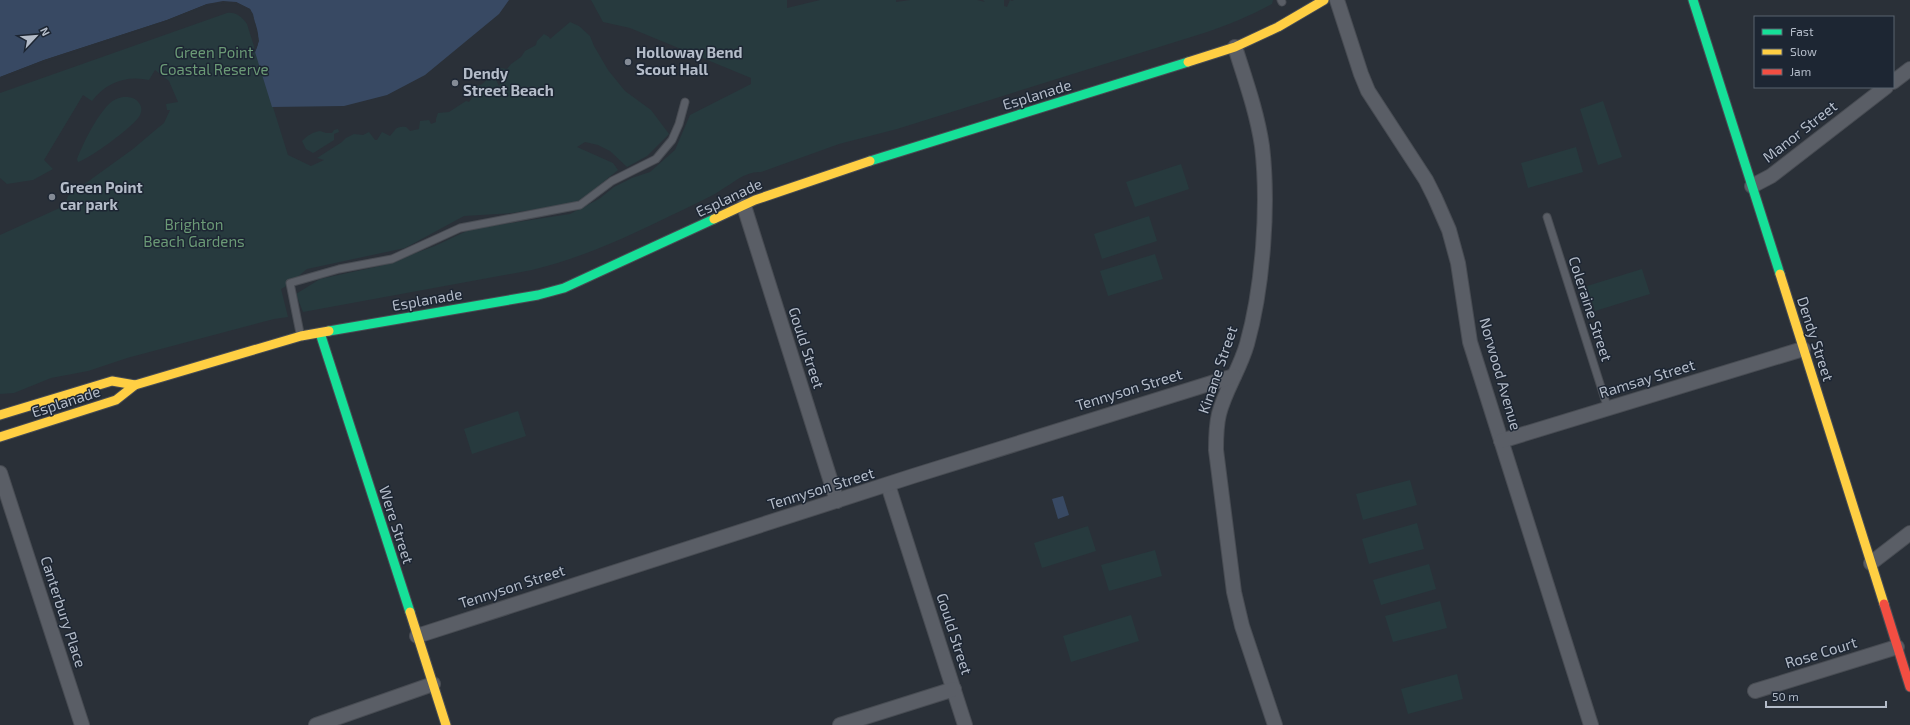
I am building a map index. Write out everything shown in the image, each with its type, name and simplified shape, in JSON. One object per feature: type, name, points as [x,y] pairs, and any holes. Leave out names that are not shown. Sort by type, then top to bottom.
[{"type":"main road","name":"Esplanade","points":[[2,440],[116,400],[135,385],[301,336],[558,290],[577,284],[775,192],[831,173],[1235,47],[1278,27],[1324,0]]},
{"type":"main road","name":"Dendy Street","points":[[1693,0],[1910,687]]},
{"type":"main road","name":"Were Street","points":[[320,333],[446,725]]},
{"type":"main road","name":"Esplanade","points":[[0,415],[112,381],[135,385]]},
{"type":"street","name":"Norwood Avenue","points":[[1337,0],[1360,74],[1368,91],[1426,180],[1449,230],[1458,263],[1470,342],[1591,725]]},
{"type":"street","name":"Kinane Street","points":[[1235,47],[1262,146],[1264,186],[1260,278],[1247,346],[1219,414],[1216,427],[1217,465],[1234,592],[1242,626],[1275,725]]},
{"type":"street","points":[[1894,81],[1910,69]]},
{"type":"street","name":"Manor Street","points":[[1752,186],[1771,176],[1885,88]]},
{"type":"street","name":"Gould Street","points":[[744,206],[837,501]]},
{"type":"street","name":"Ramsay Street","points":[[1502,441],[1803,349]]},
{"type":"street","name":"Tennyson Street","points":[[418,636],[943,467],[1234,376]]},
{"type":"street","name":"Canterbury Place","points":[[0,473],[82,725]]},
{"type":"street","name":"Gould Street","points":[[888,485],[965,725]]},
{"type":"street","name":"Canterbury Place","points":[[0,497],[11,510]]},
{"type":"street","points":[[1871,563],[1910,533]]},
{"type":"street","name":"Rose Court","points":[[1755,691],[1897,647]]},
{"type":"street","points":[[316,725],[433,684]]},
{"type":"street","points":[[840,725],[954,689]]},
{"type":"lane","points":[[301,336],[290,283],[339,269],[392,259],[460,228],[580,205],[612,181],[656,159],[672,140],[685,102]]},
{"type":"lane","name":"Coleraine Street","points":[[1547,217],[1608,409]]},
{"type":"green space","points":[[591,0],[787,0],[787,8],[820,0],[896,0],[896,2],[910,0],[977,0],[985,2],[983,0],[1004,0],[1004,6],[1007,7],[1010,0],[1273,0],[1272,4],[1204,33],[897,129],[839,144],[761,172],[744,175],[713,195],[638,231],[597,249],[554,264],[532,270],[303,312],[296,294],[320,279],[380,266],[435,246],[471,229],[570,214],[599,199],[614,187],[632,178],[650,172],[675,150],[690,115],[751,84],[751,78],[630,28],[603,22]]},
{"type":"green space","points":[[227,13],[233,13],[243,19],[247,24],[288,155],[311,166],[324,160],[317,158],[354,134],[363,135],[369,132],[375,140],[377,140],[382,132],[390,136],[400,127],[406,127],[410,131],[419,129],[420,121],[429,120],[431,124],[436,122],[438,113],[449,112],[466,101],[469,102],[475,94],[477,96],[478,93],[475,86],[481,85],[489,78],[496,80],[499,86],[501,83],[500,68],[507,69],[521,57],[525,51],[536,45],[537,41],[544,34],[550,39],[570,22],[579,26],[590,36],[608,70],[625,91],[651,110],[669,134],[647,156],[627,167],[610,151],[598,145],[585,142],[577,147],[613,163],[618,170],[591,192],[578,201],[570,204],[512,213],[464,216],[405,248],[307,269],[281,289],[288,317],[274,319],[127,358],[88,371],[51,378],[14,393],[0,394],[0,235],[64,206],[68,196],[133,149],[164,123],[170,110],[167,110],[166,104],[178,102],[169,81],[155,70],[149,80],[133,78],[125,79],[110,85],[98,94],[92,101],[83,95],[44,160],[53,169],[33,180],[7,184],[0,178],[0,93]]},
{"type":"green space","points":[[123,97],[132,98],[140,104],[141,110],[137,120],[111,142],[78,162],[77,159],[83,145],[104,109],[112,101]]},
{"type":"green space","points":[[1603,101],[1622,157],[1598,165],[1580,109]]},
{"type":"green space","points":[[338,129],[339,132],[334,134],[334,140],[313,153],[306,149],[302,141],[308,135],[315,132],[320,131],[332,133],[334,130]]},
{"type":"green space","points":[[1576,147],[1583,172],[1528,188],[1521,163]]},
{"type":"green space","points":[[1181,164],[1189,189],[1135,207],[1126,182]]},
{"type":"green space","points":[[1149,216],[1157,241],[1102,259],[1094,234]]},
{"type":"green space","points":[[1155,254],[1163,279],[1108,296],[1100,271]]},
{"type":"green space","points":[[1642,269],[1650,294],[1595,311],[1587,286]]},
{"type":"green space","points":[[518,411],[526,436],[472,454],[464,429]]},
{"type":"green space","points":[[1410,480],[1417,505],[1363,520],[1356,494]]},
{"type":"green space","points":[[1417,523],[1424,549],[1369,564],[1362,539]]},
{"type":"green space","points":[[1088,526],[1096,551],[1042,568],[1034,543]]},
{"type":"green space","points":[[1155,550],[1162,576],[1109,591],[1101,565]]},
{"type":"green space","points":[[1429,564],[1436,589],[1381,605],[1373,580]]},
{"type":"green space","points":[[1440,601],[1447,628],[1393,642],[1385,616]]},
{"type":"green space","points":[[1131,615],[1139,641],[1071,662],[1063,636]]},
{"type":"green space","points":[[1457,674],[1463,699],[1408,714],[1401,689]]},
{"type":"water","points":[[0,0],[509,0],[499,14],[425,75],[387,95],[344,106],[272,107],[255,52],[258,41],[256,25],[250,9],[236,2],[207,4],[167,20],[44,60],[0,77]]},
{"type":"water","points":[[1063,496],[1069,515],[1058,519],[1052,499]]},
{"type":"pier","points":[[223,1],[236,2],[250,9],[253,14],[259,41],[255,52],[254,49],[257,44],[256,32],[254,20],[249,10],[235,4],[223,3],[207,6],[0,79],[0,77],[44,60],[167,20],[207,4]]},
{"type":"traffic: fast","points":[[1693,0],[1780,274]]},
{"type":"traffic: fast","points":[[870,161],[1188,62]]},
{"type":"traffic: fast","points":[[329,331],[538,295],[564,288],[714,219]]},
{"type":"traffic: fast","points":[[320,333],[410,612]]},
{"type":"traffic: slow","points":[[1188,62],[1235,47],[1278,27],[1324,0]]},
{"type":"traffic: slow","points":[[714,219],[755,200],[870,161]]},
{"type":"traffic: slow","points":[[1780,274],[1884,604]]},
{"type":"traffic: slow","points":[[0,437],[116,400],[135,385],[301,336],[329,331]]},
{"type":"traffic: slow","points":[[0,415],[112,381],[135,385]]},
{"type":"traffic: slow","points":[[410,612],[446,725]]},
{"type":"traffic: jam","points":[[1884,604],[1910,687]]},
{"type":"place","name":"Holloway Bend Scout Hall","points":[[628,62]]},
{"type":"place","name":"Dendy Street Beach","points":[[455,83]]},
{"type":"place","name":"Green Point car park","points":[[52,197]]},
{"type":"park label","name":"Green Point Coastal Reserve","points":[[214,62]]},
{"type":"park label","name":"Brighton Beach Gardens","points":[[194,234]]}]
